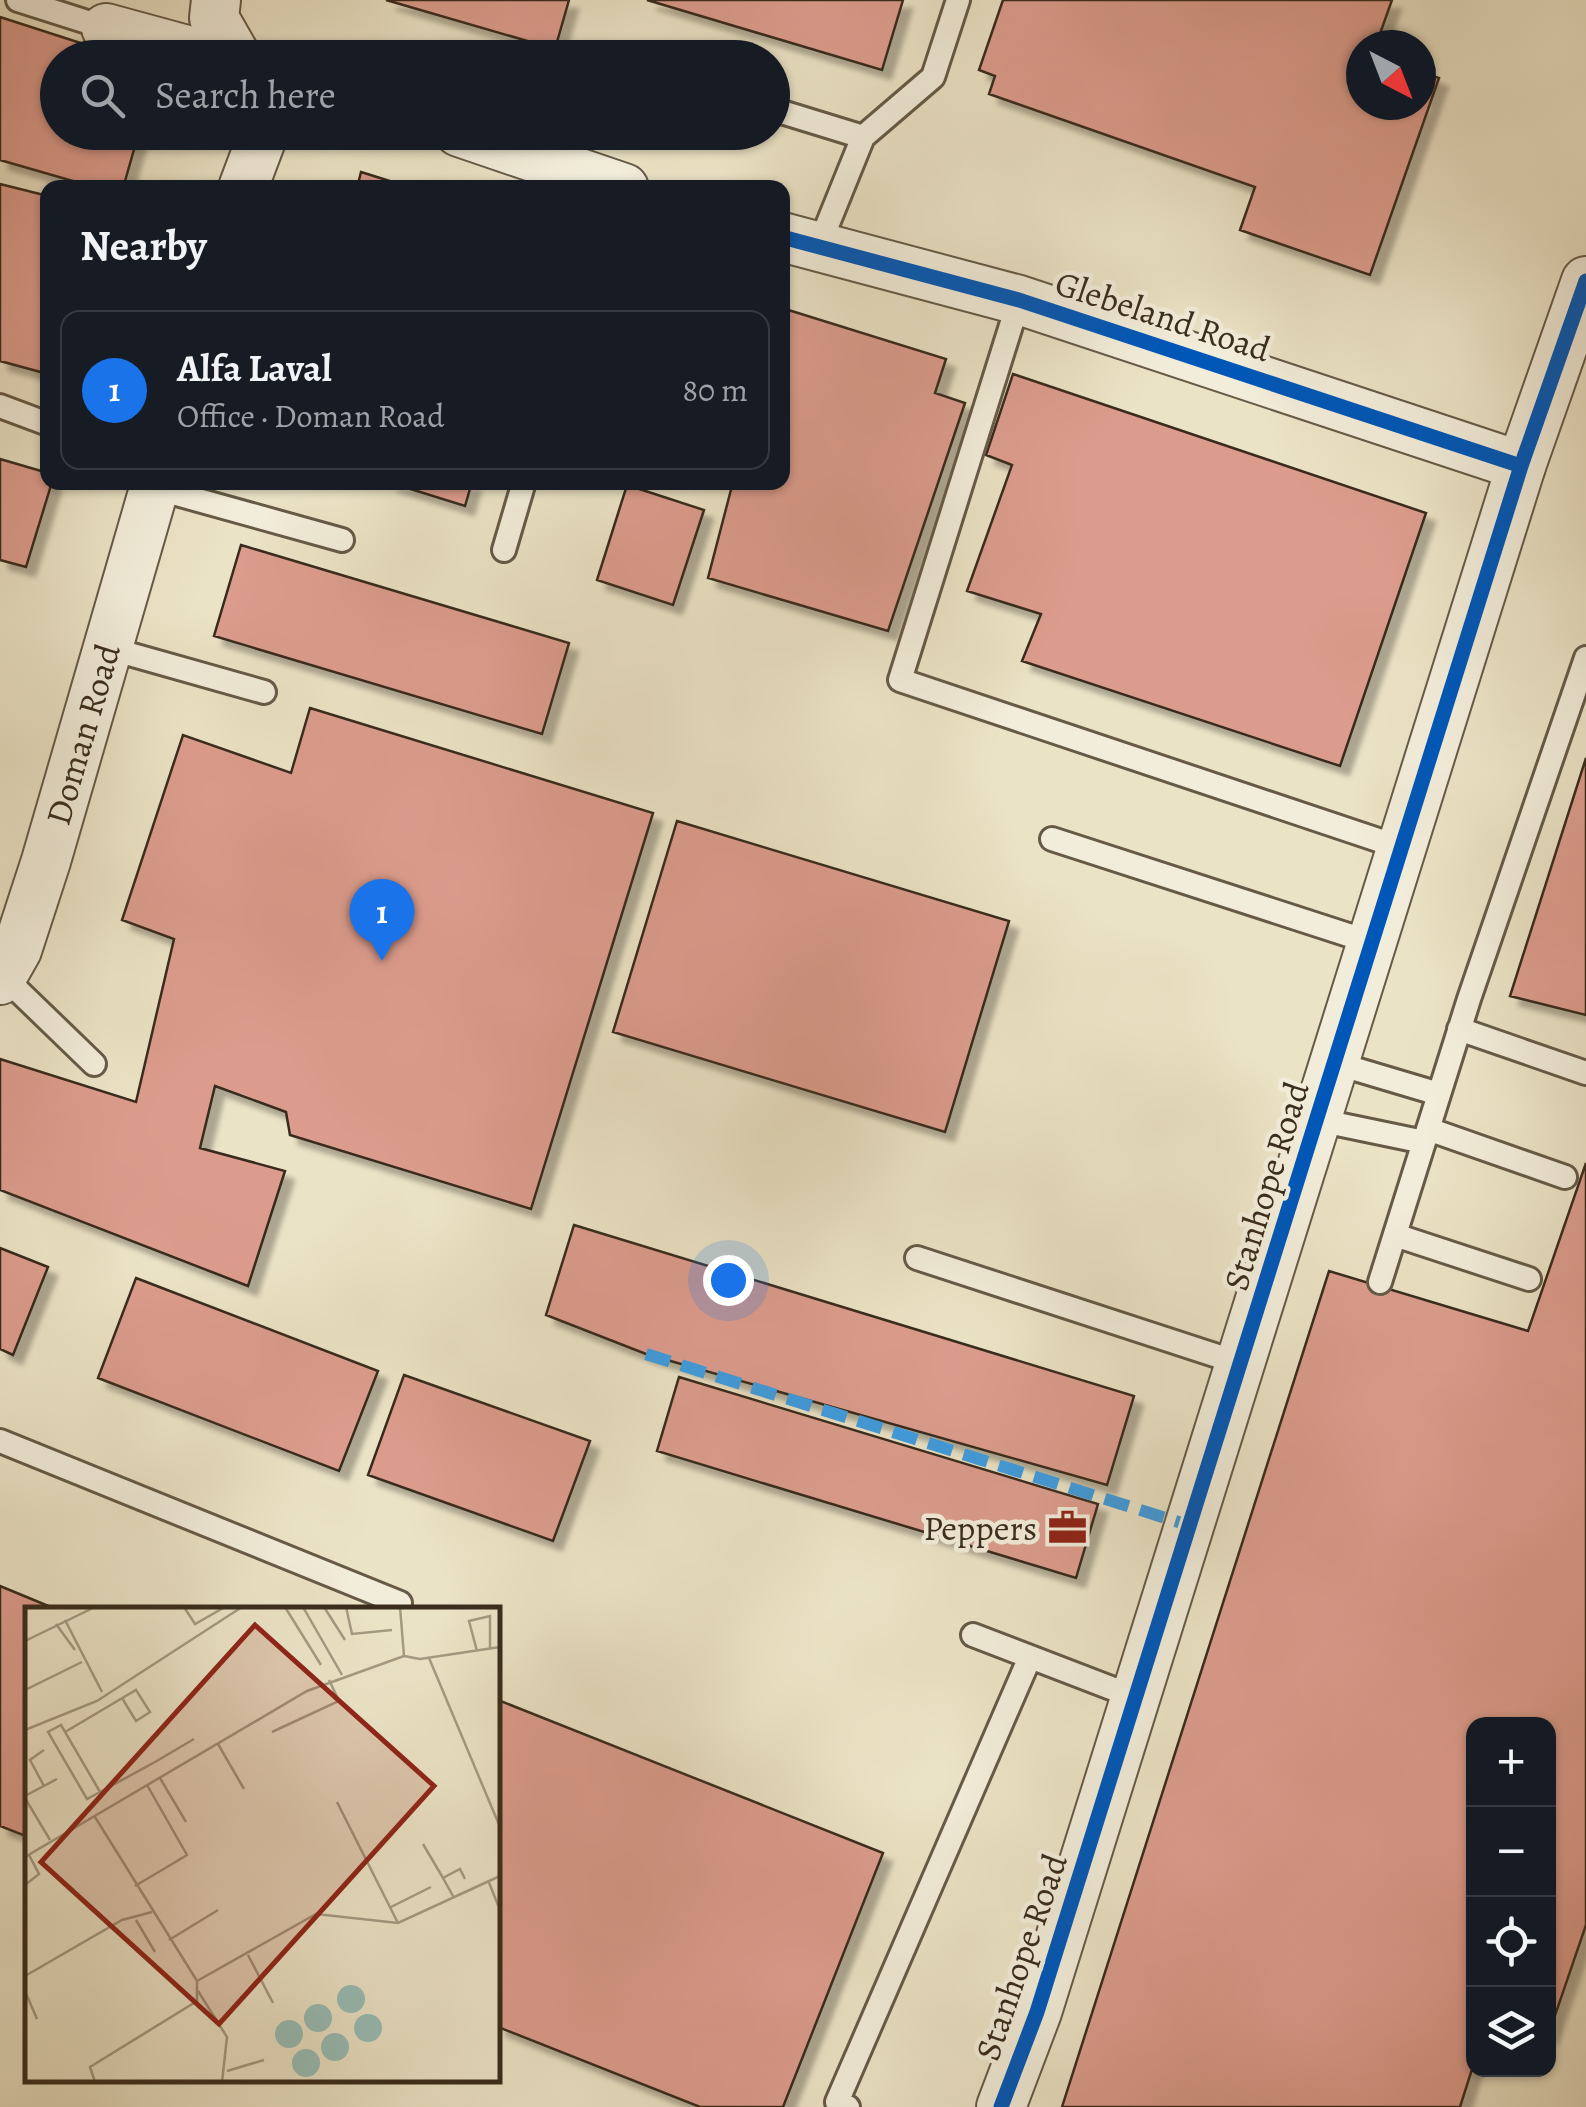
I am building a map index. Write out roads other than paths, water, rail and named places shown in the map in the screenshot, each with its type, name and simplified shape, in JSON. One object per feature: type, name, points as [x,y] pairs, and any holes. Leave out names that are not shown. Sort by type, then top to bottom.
[{"type":"street","points":[[216,0],[214,18],[227,40]]},
{"type":"street","points":[[106,28],[150,40]]},
{"type":"street","points":[[246,180],[257,150]]},
{"type":"street","points":[[511,150],[598,180]]},
{"type":"street","name":"Glebeland Road","points":[[800,242],[1019,300],[1521,466]]},
{"type":"street","name":"Stanhope Road","points":[[1001,2107],[1037,2012],[1137,1698],[1521,466],[1586,281]]},
{"type":"street","name":"Doman Road","points":[[1,978],[16,950],[46,861],[155,490]]},
{"type":"lane","points":[[18,0],[106,28]]},
{"type":"lane","points":[[800,242],[863,137],[933,77],[958,0]]},
{"type":"lane","points":[[790,115],[863,137]]},
{"type":"lane","points":[[1019,300],[900,680],[1402,848]]},
{"type":"lane","points":[[0,406],[40,421]]},
{"type":"lane","points":[[173,490],[342,540]]},
{"type":"lane","points":[[504,550],[522,490]]},
{"type":"lane","points":[[108,648],[264,692]]},
{"type":"lane","points":[[1380,1282],[1459,1029],[1586,658]]},
{"type":"lane","points":[[1052,839],[1372,943]]},
{"type":"lane","points":[[1,978],[94,1064]]},
{"type":"lane","points":[[1459,1029],[1586,1073]]},
{"type":"lane","points":[[1335,1063],[1439,1094]]},
{"type":"lane","points":[[1318,1120],[1426,1136],[1566,1177]]},
{"type":"lane","points":[[1395,1235],[1529,1279]]},
{"type":"lane","points":[[916,1258],[1242,1364]]},
{"type":"lane","points":[[0,1441],[400,1603]]},
{"type":"lane","points":[[972,1635],[1137,1698]]},
{"type":"lane","points":[[848,2107],[837,2102],[1030,1657]]},
{"type":"place","name":"Alfa Laval","points":[[382,961]]},
{"type":"place","name":"Peppers","points":[[1067,1528]]}]
